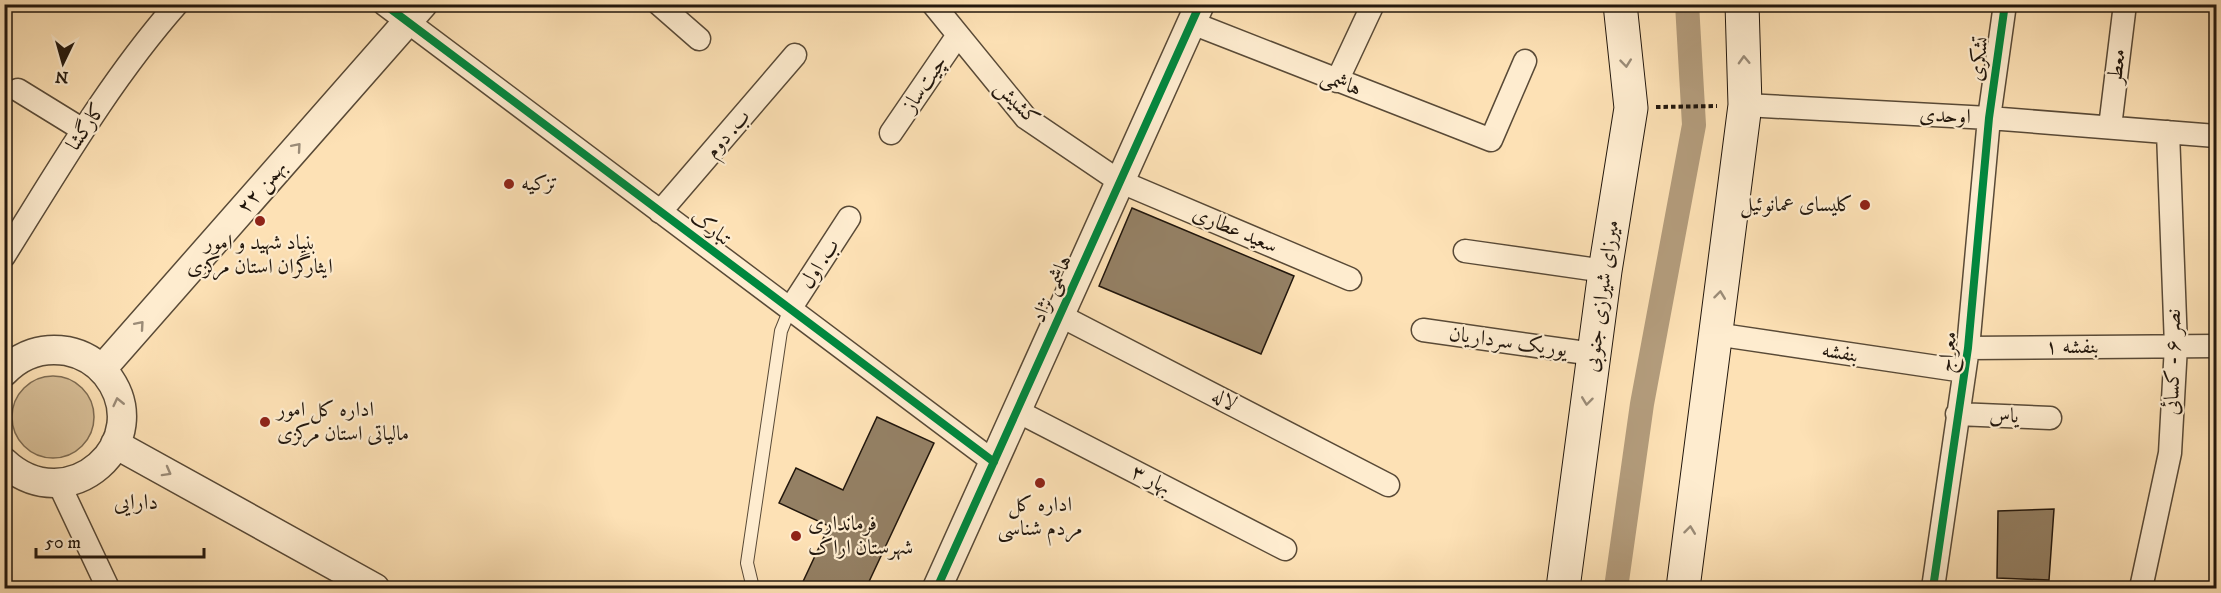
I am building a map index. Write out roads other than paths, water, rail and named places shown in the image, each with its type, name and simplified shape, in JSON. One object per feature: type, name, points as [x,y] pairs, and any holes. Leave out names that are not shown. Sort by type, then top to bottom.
[{"type":"main road","name":"میرزای شیرازی جنوبی","points":[[1563,588],[1593,354],[1631,108],[1620,4]]},
{"type":"main road","points":[[1683,588],[1715,334],[1729,105],[1742,4]]},
{"type":"street","name":"کارگشا","points":[[4,256],[83,130],[150,36],[177,4]]},
{"type":"street","name":"تبارک","points":[[384,4],[415,14],[660,212],[994,462]]},
{"type":"street","points":[[659,4],[699,39]]},
{"type":"street","name":"کشیش","points":[[933,4],[1026,118],[1119,181]]},
{"type":"street","points":[[1337,81],[1373,4]]},
{"type":"street","name":"تشکری","points":[[1989,118],[2005,4]]},
{"type":"street","name":"معطر","points":[[2110,128],[2125,4]]},
{"type":"street","name":"۲۲ بهمن","points":[[102,369],[415,14]]},
{"type":"street","name":"هاشمی","points":[[1196,14],[1337,81],[1491,140],[1525,61]]},
{"type":"street","name":"هاشمی نژاد","points":[[940,587],[1119,181],[1196,14]]},
{"type":"street","name":"چیت‌ساز","points":[[891,133],[958,35]]},
{"type":"street","name":"ب. دوم","points":[[660,212],[795,55]]},
{"type":"street","points":[[18,90],[83,130]]},
{"type":"street","name":"اوحدی","points":[[1729,105],[1989,118],[2217,136]]},
{"type":"street","name":"معراج","points":[[1933,588],[1968,348],[1989,118]]},
{"type":"street","name":"نصر ۶ - کسائی","points":[[2141,588],[2170,453],[2176,346],[2168,132]]},
{"type":"street","name":"سعید عطاری","points":[[1119,181],[1350,279]]},
{"type":"street","name":"ب. اول","points":[[790,309],[849,218]]},
{"type":"street","points":[[1465,251],[1605,271]]},
{"type":"street","name":"لاله","points":[[1061,316],[1388,485]]},
{"type":"street","name":"یوریک سرداریان","points":[[1424,330],[1593,354]]},
{"type":"street","name":"بنفشه","points":[[1715,334],[1964,371]]},
{"type":"street","name":"بنفشه ۱","points":[[1968,348],[2217,346]]},
{"type":"street","points":[[7,364],[34,353],[58,350],[74,352],[89,359],[102,369],[110,380],[120,404],[120,431],[115,444],[106,459],[93,472],[77,480],[59,484],[36,482],[8,472]]},
{"type":"street","name":"بهار ۳","points":[[1017,411],[1285,549]]},
{"type":"street","name":"یاس","points":[[1957,414],[2050,418]]},
{"type":"street","points":[[115,444],[375,588]]},
{"type":"street","points":[[59,484],[108,588]]},
{"type":"lane","points":[[753,588],[747,563],[781,331],[790,309]]},
{"type":"waterway","points":[[1616,588],[1642,404],[1694,125],[1687,4]]},
{"type":"place","name":"تزکیه","points":[[509,184]]},
{"type":"place","name":"کلیسای عمانوئیل","points":[[1865,205]]},
{"type":"place","name":"بنیاد شهید و امور ایثارگران استان مرکزی","points":[[260,221]]},
{"type":"place","name":"اداره کل امور مالیاتی استان مرکزی","points":[[265,422]]},
{"type":"place","name":"اداره کل مردم شناسی","points":[[1040,483]]},
{"type":"place","name":"فرمانداری شهرستان اراک","points":[[796,536]]},
{"type":"district","name":"دارایی","points":[[136,502]]}]
